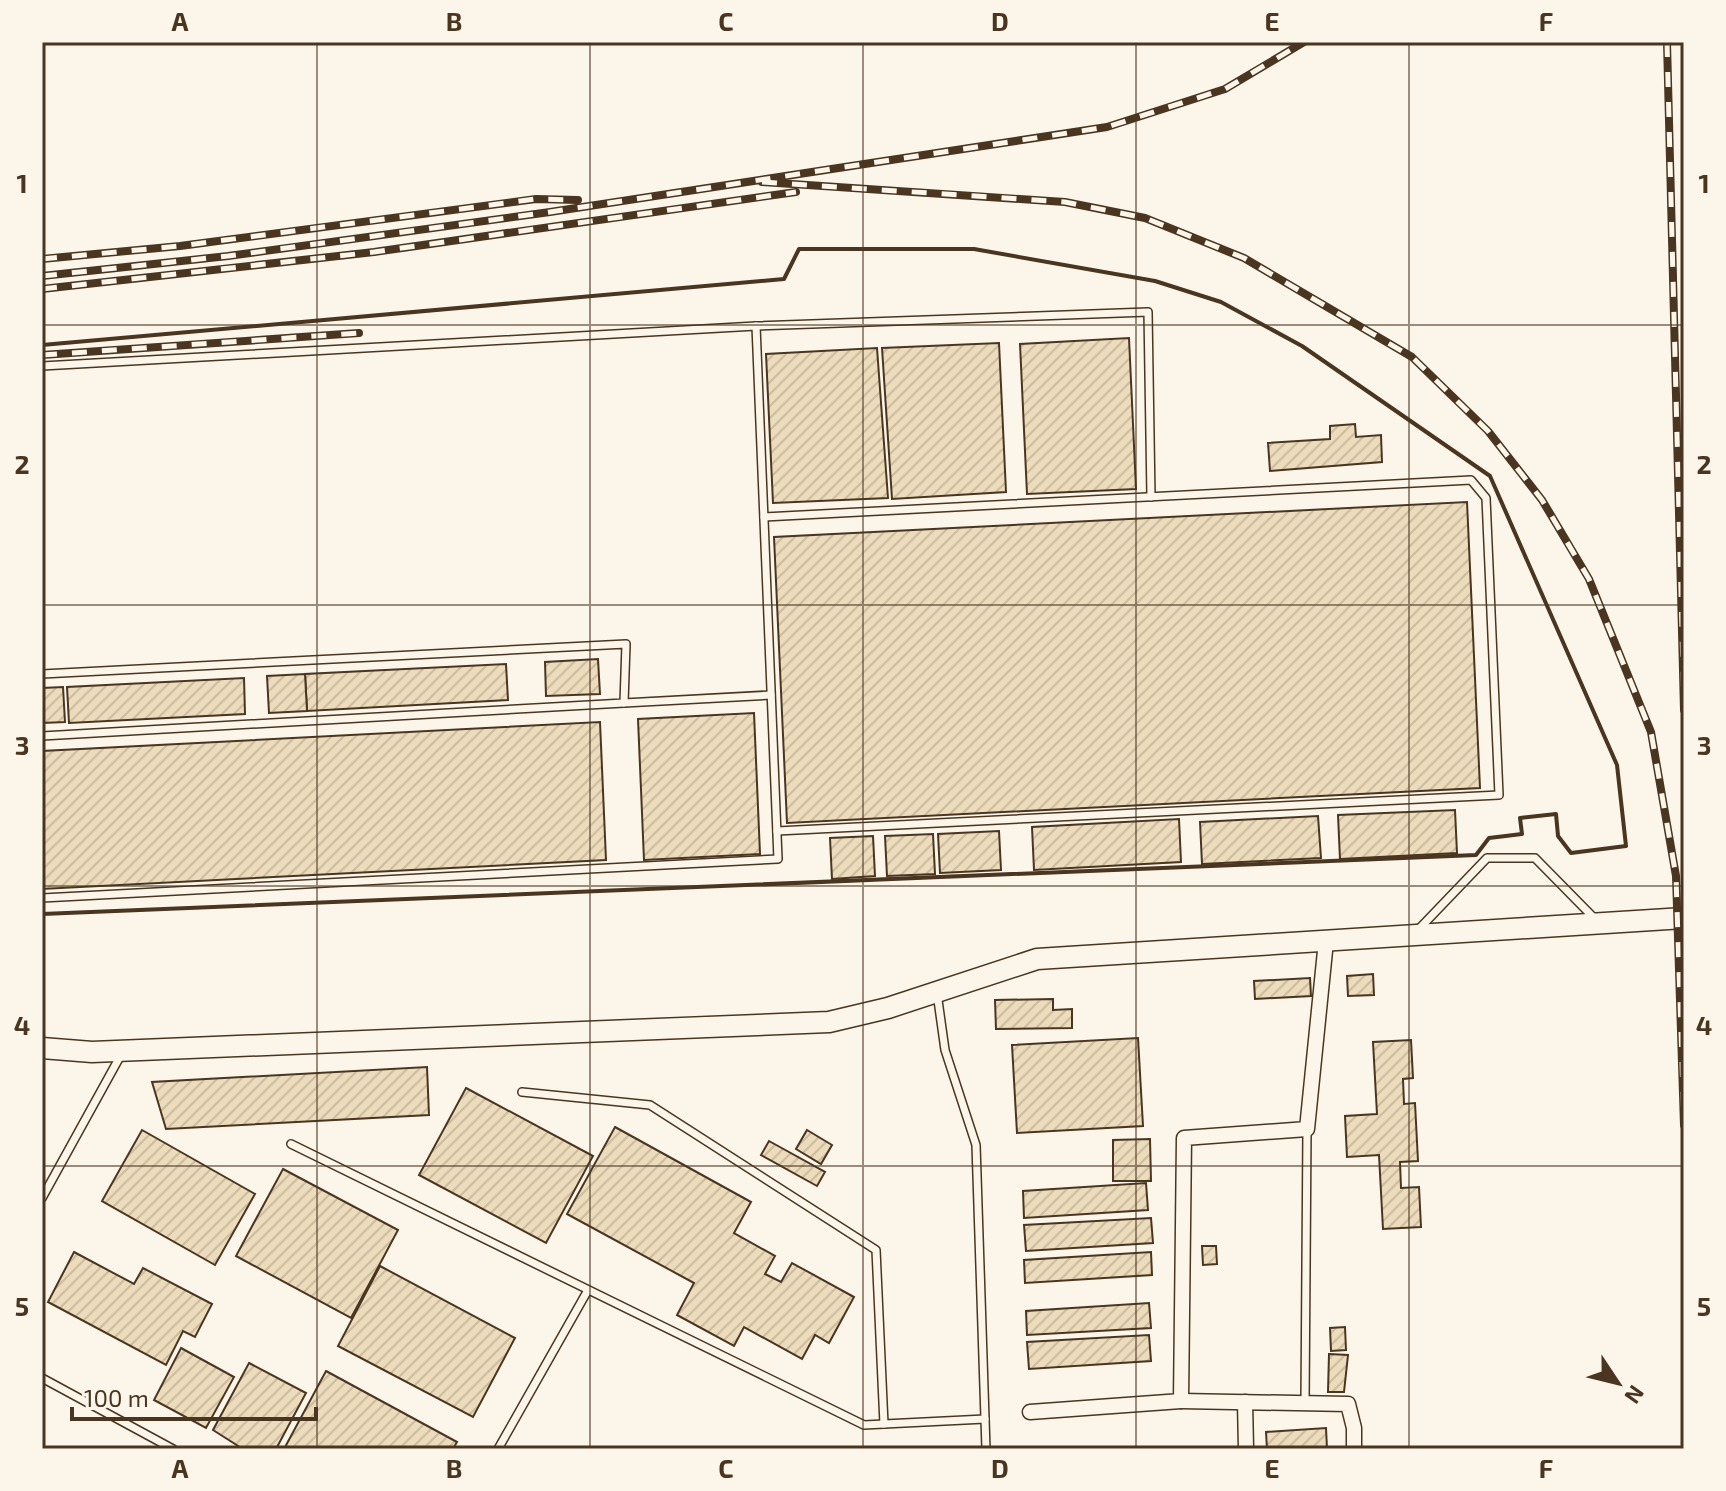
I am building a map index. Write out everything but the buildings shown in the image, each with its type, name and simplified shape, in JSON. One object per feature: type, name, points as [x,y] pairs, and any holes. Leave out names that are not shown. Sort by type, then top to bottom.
[{"type":"street","points":[[42,1048],[124,1051],[829,1022],[888,1008],[1037,959],[1684,918]]},
{"type":"street","points":[[1181,1401],[1184,1138],[1307,1129],[1326,941]]},
{"type":"street","points":[[1030,1412],[1181,1401],[1348,1404],[1354,1428],[1354,1449]]},
{"type":"street","points":[[1245,1402],[1246,1449]]},
{"type":"lane","points":[[42,366],[756,326],[1148,312],[1151,497]]},
{"type":"lane","points":[[42,898],[778,859],[756,326]]},
{"type":"lane","points":[[764,517],[1471,480],[1486,498],[1499,795],[777,831]]},
{"type":"lane","points":[[42,674],[626,644],[624,703]]},
{"type":"lane","points":[[42,736],[771,695]]},
{"type":"lane","points":[[1413,935],[1487,858],[1535,858],[1600,924]]},
{"type":"lane","points":[[937,991],[945,1050],[976,1145],[986,1449]]},
{"type":"lane","points":[[42,1198],[124,1051]]},
{"type":"lane","points":[[522,1092],[650,1105],[876,1250],[884,1424]]},
{"type":"lane","points":[[1305,1403],[1307,1129]]},
{"type":"lane","points":[[291,1144],[864,1425],[985,1419]]},
{"type":"lane","points":[[498,1449],[588,1290]]},
{"type":"lane","points":[[42,1378],[173,1449]]},
{"type":"railway","points":[[42,276],[228,256],[550,212],[1107,127],[1225,89],[1304,42]]},
{"type":"railway","points":[[1667,42],[1684,710]]},
{"type":"railway","points":[[762,182],[1065,202],[1145,218],[1244,258],[1412,357],[1488,431],[1542,500],[1589,579],[1651,732],[1676,876],[1684,1125]]},
{"type":"railway","points":[[42,289],[374,252],[796,192]]},
{"type":"railway","points":[[42,259],[180,246],[536,199],[578,200]]},
{"type":"railway","points":[[42,355],[359,333]]},
{"type":"wall","points":[[42,345],[784,279],[799,249],[974,249],[1155,281],[1221,302],[1302,346],[1490,476],[1617,765],[1626,846],[1571,853],[1558,836],[1556,814],[1520,818],[1522,834],[1489,838],[1476,855],[42,914]]}]
